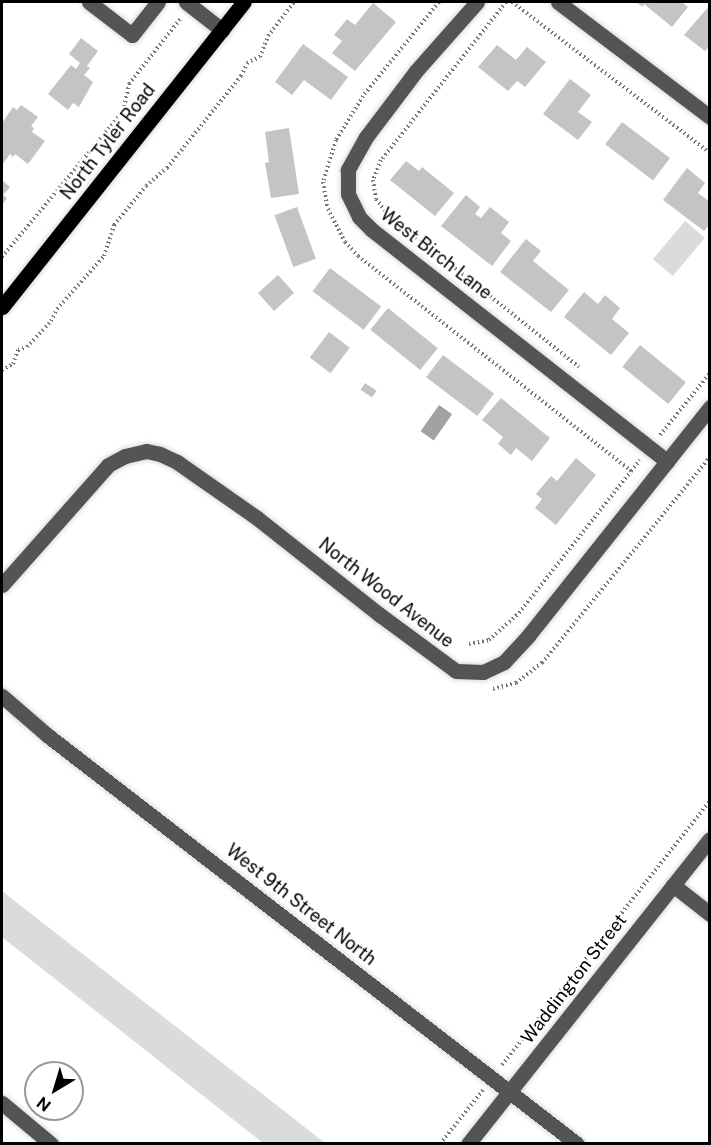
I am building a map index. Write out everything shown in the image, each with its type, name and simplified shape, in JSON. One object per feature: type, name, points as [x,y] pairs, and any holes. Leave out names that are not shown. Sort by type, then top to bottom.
[{"type":"main road","name":"North Tyler Road","points":[[2,307],[244,2]]},
{"type":"street","points":[[89,2],[132,35],[158,2]]},
{"type":"street","name":"West Birch Lane","points":[[477,2],[416,71],[366,137],[348,170],[348,194],[359,217],[372,230],[667,461]]},
{"type":"street","points":[[558,2],[710,117]]},
{"type":"street","points":[[188,4],[222,30]]},
{"type":"street","name":"North Wood Avenue","points":[[2,585],[108,465],[125,456],[146,451],[160,454],[177,462],[257,518],[380,615],[456,671],[483,672],[504,662],[528,636],[710,407]]},
{"type":"street","name":"West 9th Street North","points":[[2,696],[47,735],[577,1143]]},
{"type":"street","name":"Waddington Street","points":[[468,1143],[710,839]]},
{"type":"street","points":[[673,885],[710,915]]},
{"type":"street","points":[[2,1103],[51,1143]]},
{"type":"path","points":[[2,370],[13,364],[18,350],[27,347],[51,321],[57,309],[104,256],[114,225],[146,186],[167,168],[241,76],[247,63],[260,57],[268,36],[294,2]]},
{"type":"path","points":[[439,2],[363,96],[336,140],[322,182],[328,208],[345,242],[358,256],[631,471]]},
{"type":"path","points":[[506,2],[381,160],[373,180],[376,199],[388,215],[588,375]]},
{"type":"path","points":[[512,2],[710,153]]},
{"type":"path","points":[[2,257],[123,111],[129,84],[188,4]]},
{"type":"path","points":[[469,644],[489,640],[519,613],[710,373]]},
{"type":"path","points":[[652,426],[668,439]]},
{"type":"path","points":[[493,689],[516,683],[542,663],[710,457]]},
{"type":"path","points":[[440,1143],[710,801]]},
{"type":"shaded area","points":[[685,221],[705,238],[673,276],[653,259]]},
{"type":"shaded area","points":[[439,405],[452,414],[434,440],[421,431]]},
{"type":"shaded area","points":[[2,891],[325,1143],[263,1143],[2,937]]},
{"type":"building","points":[[636,2],[682,2],[688,7],[672,27],[644,4],[643,7]]},
{"type":"building","points":[[373,3],[396,22],[355,71],[332,53],[342,41],[334,35],[347,19],[355,25]]},
{"type":"building","points":[[710,5],[710,46],[705,51],[684,35]]},
{"type":"building","points":[[81,38],[98,51],[87,66],[90,68],[84,75],[93,82],[79,107],[73,103],[68,110],[48,94],[71,65],[76,69],[80,63],[69,54]]},
{"type":"building","points":[[303,44],[348,77],[331,100],[304,80],[292,95],[275,82]]},
{"type":"building","points":[[497,45],[516,60],[527,47],[546,62],[525,87],[517,81],[508,91],[478,67]]},
{"type":"building","points":[[570,79],[591,95],[578,112],[592,122],[578,140],[543,114]]},
{"type":"building","points":[[21,105],[38,117],[31,126],[34,128],[32,132],[45,141],[28,164],[15,154],[13,157],[10,154],[2,165],[2,123],[13,107],[17,110]]},
{"type":"building","points":[[622,122],[670,158],[653,180],[605,144]]},
{"type":"building","points":[[289,128],[299,194],[271,198],[265,163],[269,162],[265,132]]},
{"type":"building","points":[[406,161],[419,171],[422,167],[454,193],[435,216],[390,180]]},
{"type":"building","points":[[687,168],[705,183],[698,193],[710,202],[710,224],[704,231],[663,200]]},
{"type":"building","points":[[2,180],[10,187],[3,195],[7,198],[2,205]]},
{"type":"building","points":[[466,195],[480,207],[475,214],[481,218],[490,207],[509,222],[501,233],[511,241],[492,266],[441,226]]},
{"type":"building","points":[[297,207],[316,259],[293,267],[274,215]]},
{"type":"building","points":[[526,239],[541,251],[533,261],[569,290],[551,312],[500,272]]},
{"type":"building","points":[[330,268],[381,307],[364,330],[313,291]]},
{"type":"building","points":[[278,275],[294,293],[274,311],[258,293]]},
{"type":"building","points":[[584,292],[598,304],[605,295],[620,308],[612,319],[629,333],[611,355],[564,317]]},
{"type":"building","points":[[388,308],[438,348],[420,370],[370,330]]},
{"type":"building","points":[[329,332],[350,348],[331,373],[310,358]]},
{"type":"building","points":[[640,345],[686,382],[668,404],[622,367]]},
{"type":"building","points":[[443,355],[494,394],[477,416],[426,377]]},
{"type":"building","points":[[365,383],[377,391],[372,397],[361,390]]},
{"type":"building","points":[[501,398],[550,438],[532,461],[516,448],[511,455],[498,444],[503,437],[482,420]]},
{"type":"building","points":[[576,458],[596,475],[556,525],[535,508],[542,499],[536,494],[551,476],[557,481]]}]
